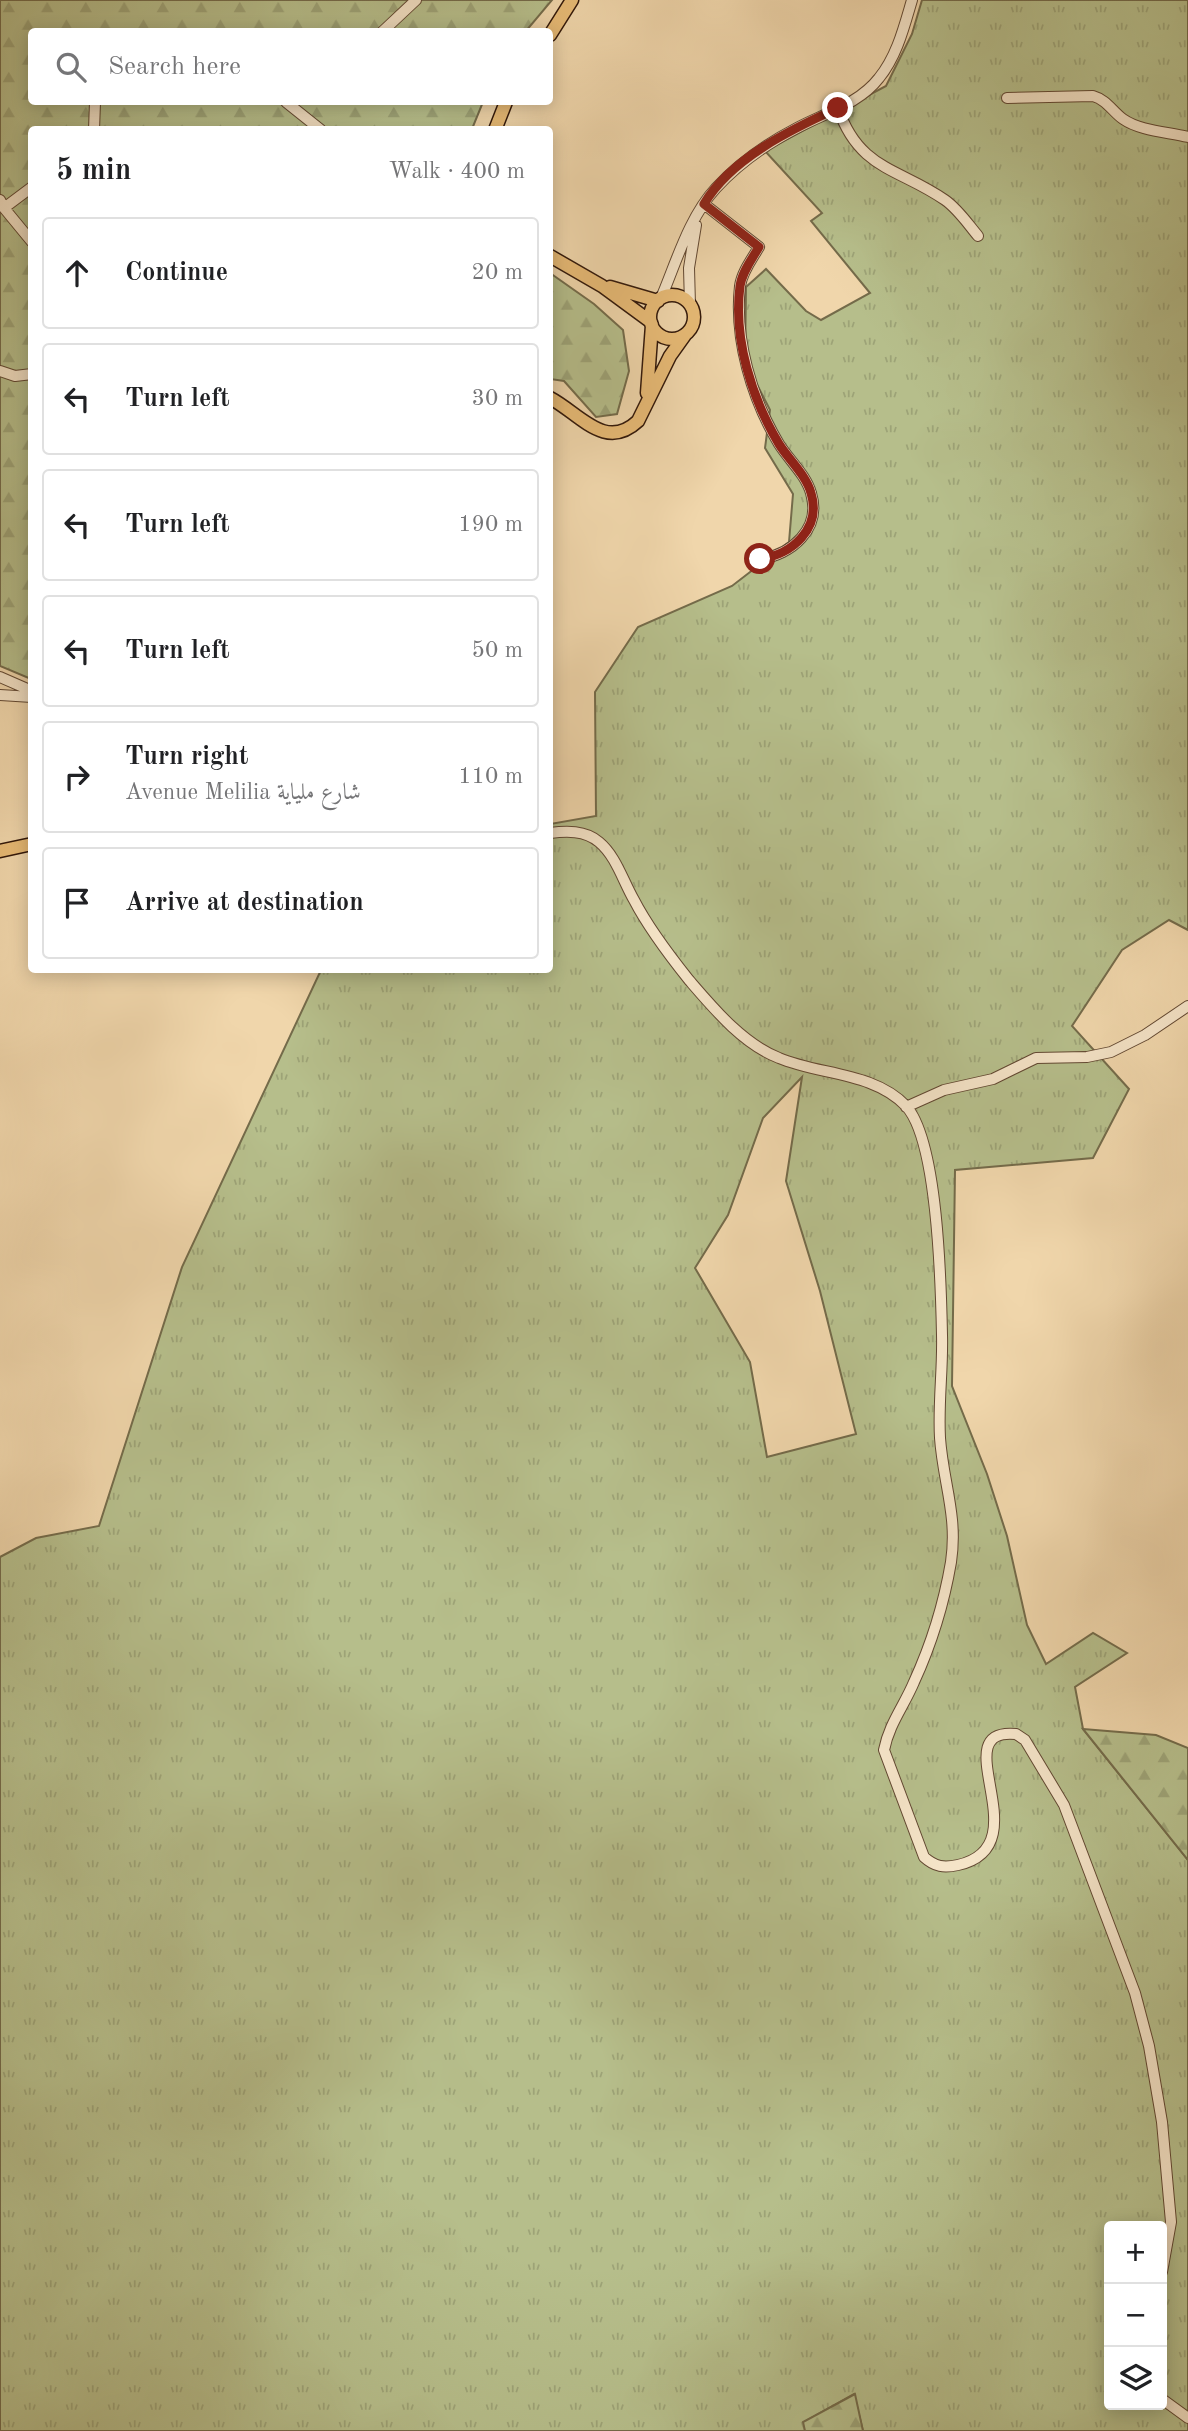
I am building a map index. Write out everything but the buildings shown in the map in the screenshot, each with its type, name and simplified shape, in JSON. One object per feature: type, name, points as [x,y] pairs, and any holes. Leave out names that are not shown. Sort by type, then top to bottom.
[{"type":"main road","points":[[553,30],[572,0]]},
{"type":"main road","points":[[497,126],[505,105]]},
{"type":"main road","points":[[553,258],[603,286],[666,338],[684,335]]},
{"type":"main road","points":[[553,400],[598,432],[609,434],[631,428],[638,421],[645,403],[694,318],[690,305],[677,296],[660,300],[603,286]]},
{"type":"main road","points":[[645,403],[651,314],[660,300]]},
{"type":"main road","points":[[0,851],[28,845]]},
{"type":"street","points":[[386,28],[416,0]]},
{"type":"street","points":[[660,300],[704,204],[716,188],[776,140],[865,92],[888,67],[912,0]]},
{"type":"street","points":[[1007,98],[1093,96],[1101,98],[1122,119],[1134,125],[1188,137]]},
{"type":"street","points":[[94,126],[95,105]]},
{"type":"street","points":[[290,105],[316,126]]},
{"type":"street","points":[[838,108],[844,127],[860,149],[888,171],[944,200],[978,236]]},
{"type":"street","points":[[28,189],[2,204],[28,238]]},
{"type":"street","points":[[704,204],[759,247],[740,286],[743,364],[769,428],[811,492],[813,505],[809,526],[794,547],[777,557],[760,559]]},
{"type":"street","points":[[690,305],[689,268],[697,218]]},
{"type":"street","points":[[0,371],[15,376],[28,374]]},
{"type":"street","points":[[0,677],[28,689]]},
{"type":"street","points":[[0,695],[28,697]]},
{"type":"street","points":[[553,833],[582,833],[601,844],[616,864],[634,902],[678,966],[712,1008],[757,1047],[786,1061],[833,1071],[885,1091],[906,1107],[920,1128],[929,1162],[942,1336],[940,1441],[953,1510],[954,1538],[934,1630],[914,1683],[887,1732],[884,1750],[924,1857],[944,1868],[963,1864],[986,1851],[996,1830],[985,1768],[989,1741],[994,1736],[1016,1734],[1025,1740],[1032,1757],[1053,1784],[1096,1884],[1135,1993],[1149,2046],[1162,2122],[1171,2222],[1167,2244]]},
{"type":"street","points":[[906,1107],[944,1090],[993,1079],[1036,1058],[1087,1057],[1111,1052],[1145,1035],[1188,1006]]},
{"type":"street","points":[[1167,2403],[1188,2418]]},
{"type":"green space","points":[[0,0],[552,0],[529,28],[28,28],[28,105],[482,105],[473,126],[28,126],[28,678],[0,666]]},
{"type":"green space","points":[[922,0],[1188,0],[1188,930],[1169,920],[1122,950],[1072,1026],[1129,1089],[1093,1158],[955,1170],[952,1386],[987,1474],[1007,1536],[1027,1625],[1046,1664],[1093,1633],[1127,1653],[1075,1687],[1083,1729],[1188,1860],[1188,2431],[863,2431],[854,2394],[804,2422],[805,2431],[0,2431],[0,1557],[36,1538],[99,1526],[182,1267],[320,973],[553,973],[553,823],[596,816],[595,692],[638,627],[732,586],[789,542],[793,494],[765,448],[770,410],[745,361],[746,287],[766,269],[806,311],[821,320],[870,293],[811,221],[822,213],[765,151],[886,86],[912,34]],"holes":[[[802,1077],[786,1181],[820,1291],[856,1434],[767,1457],[750,1362],[695,1268],[728,1215],[763,1118]]]},
{"type":"green space","points":[[553,275],[594,304],[623,330],[629,371],[617,414],[596,417],[564,381],[553,379]]},
{"type":"green space","points":[[1083,1729],[1156,1735],[1188,1748],[1188,1860]]},
{"type":"green space","points":[[855,2394],[863,2431],[805,2431],[803,2422]]},
{"type":"route","points":[[760,559],[784,554],[803,536],[813,515],[811,492],[769,428],[743,364],[740,286],[759,247],[704,204],[728,176],[776,140],[838,108]]}]
